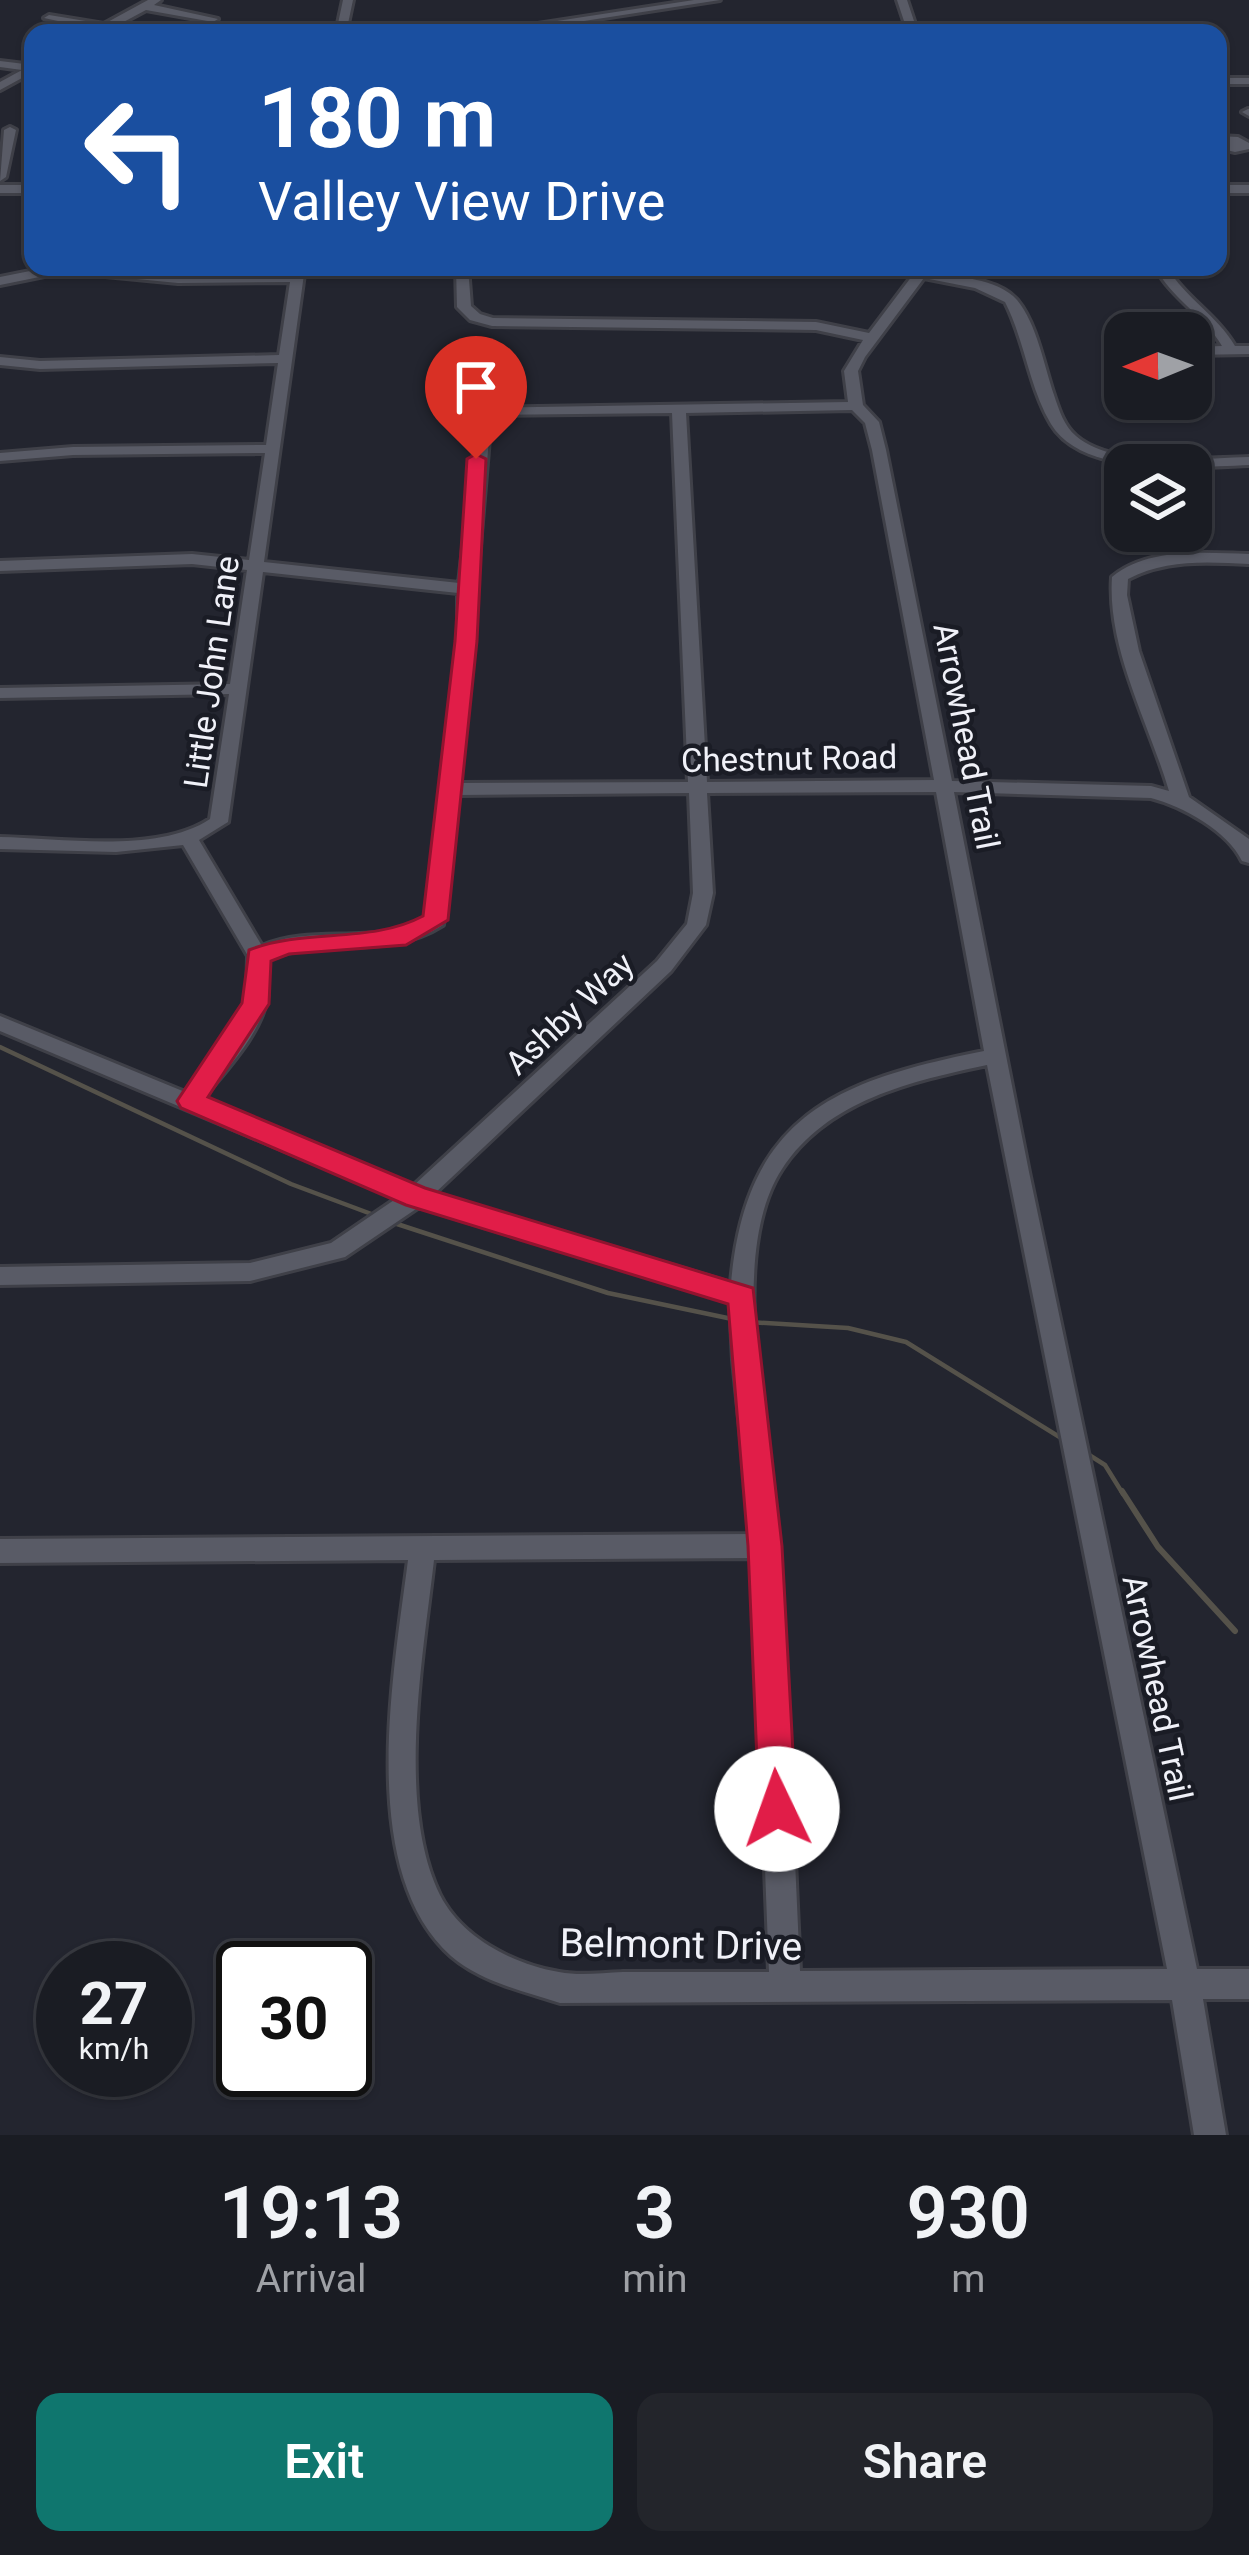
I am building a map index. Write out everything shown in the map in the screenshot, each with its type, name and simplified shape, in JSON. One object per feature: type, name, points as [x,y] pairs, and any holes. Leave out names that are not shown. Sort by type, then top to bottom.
[{"type":"street","points":[[111,24],[156,0]]},
{"type":"street","points":[[596,0],[614,11]]},
{"type":"street","points":[[537,24],[715,0]]},
{"type":"street","points":[[143,6],[213,19]]},
{"type":"street","points":[[49,18],[74,24]]},
{"type":"street","points":[[0,177],[5,130]]},
{"type":"street","points":[[147,276],[238,276]]},
{"type":"street","name":"Little John Lane","points":[[189,839],[209,832],[219,822],[232,756],[298,276]]},
{"type":"street","points":[[462,276],[464,307],[475,317],[492,322],[816,326],[868,337]]},
{"type":"street","points":[[258,956],[285,946],[406,936],[436,920],[466,641],[466,589],[484,411],[856,406],[851,371],[868,337],[919,276]]},
{"type":"street","points":[[943,276],[979,285],[1010,300],[1060,428],[1086,451],[1147,461],[1249,460]]},
{"type":"street","points":[[1166,276],[1175,292],[1216,321],[1232,351]]},
{"type":"street","points":[[1212,351],[1249,350]]},
{"type":"street","points":[[0,361],[40,365],[284,358]]},
{"type":"street","name":"Arrowhead Trail","points":[[856,406],[872,422],[879,450],[942,786],[1185,1984],[1210,2135]]},
{"type":"street","name":"Ashby Way","points":[[0,1276],[194,1275],[297,1264],[362,1238],[416,1197],[664,966],[696,925],[703,893],[679,407]]},
{"type":"street","points":[[0,457],[73,451],[273,449]]},
{"type":"street","points":[[1181,800],[1118,608],[1120,577],[1143,563],[1169,557],[1249,559]]},
{"type":"street","points":[[0,566],[192,559],[256,563],[321,577],[466,589]]},
{"type":"street","points":[[0,693],[238,689]]},
{"type":"street","name":"Chestnut Road","points":[[450,789],[942,786],[1123,790],[1181,800],[1248,849]]},
{"type":"street","points":[[0,843],[189,839],[258,956],[256,1004],[190,1101]]},
{"type":"street","points":[[0,1023],[416,1197],[742,1296]]},
{"type":"street","points":[[785,1984],[765,1546],[742,1296],[759,1192],[774,1163],[794,1141],[857,1094],[892,1080],[996,1056]]},
{"type":"street","points":[[0,1551],[765,1546]]},
{"type":"street","name":"Belmont Drive","points":[[422,1549],[406,1730],[408,1846],[431,1909],[458,1942],[498,1968],[560,1988],[1249,1984]]},
{"type":"waterway","points":[[0,1047],[291,1184],[374,1215]]},
{"type":"waterway","points":[[391,1222],[608,1293],[737,1320]]},
{"type":"waterway","points":[[748,1322],[848,1328],[906,1342],[1066,1441]]},
{"type":"waterway","points":[[1086,1453],[1105,1465],[1123,1494]]},
{"type":"waterway","points":[[1122,1491],[1158,1547],[1235,1631]]},
{"type":"route","points":[[476,459],[466,641],[436,920],[406,936],[285,946],[258,956],[256,1004],[190,1101],[416,1197],[742,1296],[765,1546],[777,1809]]}]
